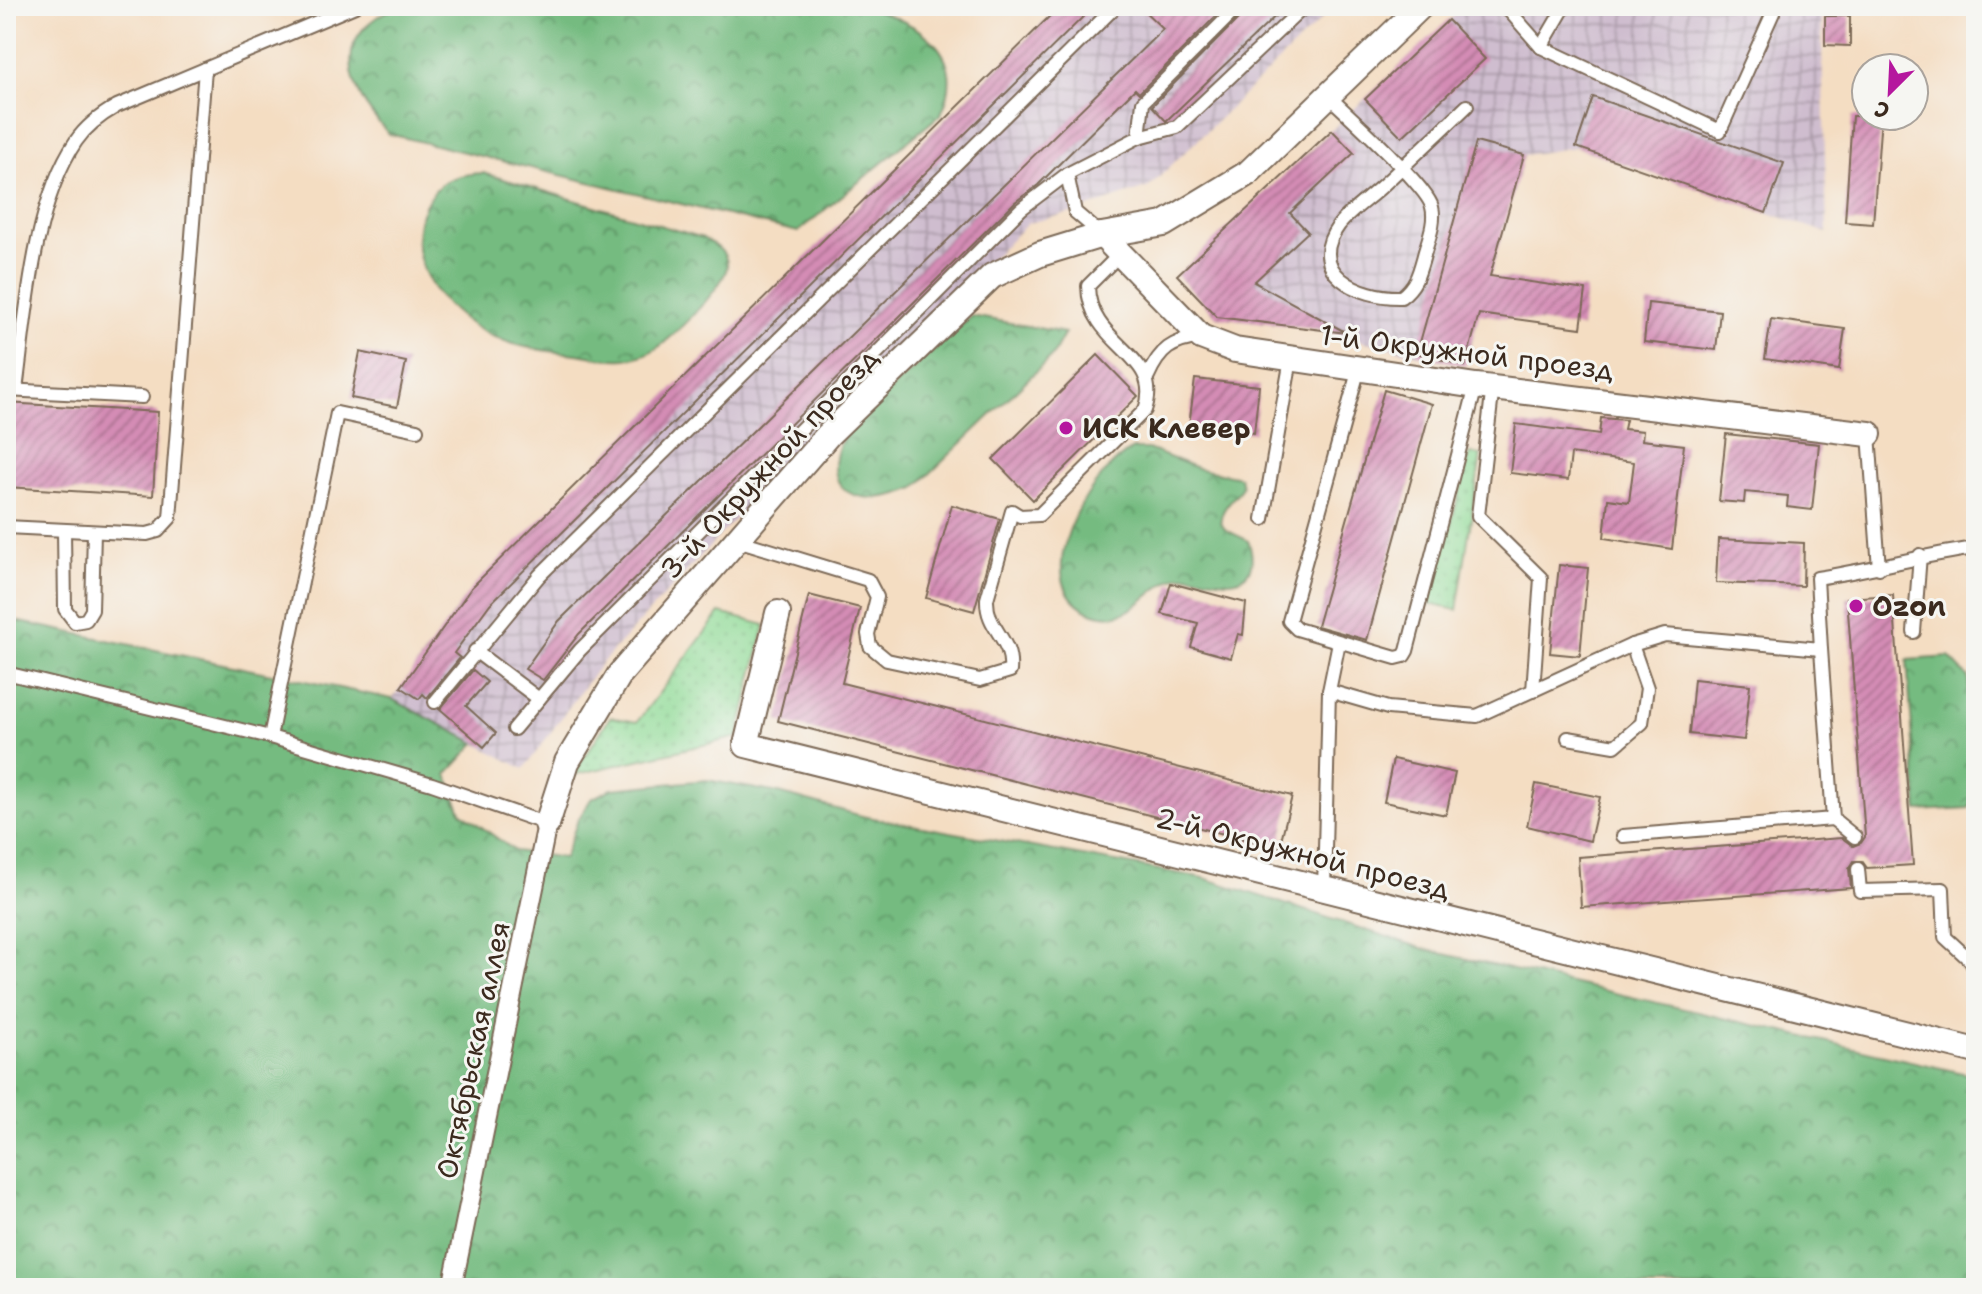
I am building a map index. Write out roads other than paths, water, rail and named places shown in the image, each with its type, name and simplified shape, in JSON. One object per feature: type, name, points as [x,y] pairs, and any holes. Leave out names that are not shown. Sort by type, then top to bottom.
[{"type":"street","name":"3-й Окружной проезд","points":[[547,824],[567,762],[620,674],[828,435],[992,276],[1040,254],[1102,235],[1164,224],[1248,173],[1326,94],[1421,6]]},
{"type":"street","name":"1-й Окружной проезд","points":[[1102,235],[1201,337],[1235,350],[1485,386],[1869,434]]},
{"type":"street","name":"2-й Окружной проезд","points":[[778,613],[746,745],[1976,1051]]},
{"type":"street","name":"Октябрьская аллея","points":[[452,1288],[547,824]]},
{"type":"lane","points":[[142,397],[11,390],[33,266],[49,204],[75,142],[95,119],[117,106],[355,6]]},
{"type":"lane","points":[[435,702],[539,576],[1116,6]]},
{"type":"lane","points":[[514,729],[580,650],[1021,209],[1067,174],[1139,137],[1177,127],[1305,6]]},
{"type":"lane","points":[[1505,6],[1541,47],[1720,131],[1776,6]]},
{"type":"lane","points":[[1541,47],[1565,6]]},
{"type":"lane","points":[[1139,137],[1143,102],[1234,11]]},
{"type":"lane","points":[[6,527],[137,535],[158,531],[170,518],[205,69]]},
{"type":"lane","points":[[1326,94],[1401,169],[1428,196],[1434,217],[1416,282],[1401,297],[1343,284],[1332,271],[1329,255],[1339,225],[1401,169],[1467,106]]},
{"type":"lane","points":[[1067,174],[1075,212],[1102,235]]},
{"type":"lane","points":[[737,540],[868,580],[877,597],[868,634],[870,646],[887,660],[963,678],[996,677],[1010,671],[1008,644],[992,625],[987,599],[1012,511],[1020,516],[1039,515],[1145,410],[1151,393],[1148,376],[1104,329],[1088,306],[1088,286],[1121,253]]},
{"type":"lane","points":[[1148,376],[1159,352],[1180,340],[1201,337]]},
{"type":"lane","points":[[1263,519],[1291,359]]},
{"type":"lane","points":[[1359,368],[1289,621],[1297,629],[1396,658],[1404,656],[1485,386]]},
{"type":"lane","points":[[1485,386],[1478,516],[1541,578],[1533,691]]},
{"type":"lane","points":[[270,737],[337,413],[417,430]]},
{"type":"lane","points":[[1869,434],[1879,568]]},
{"type":"lane","points":[[64,530],[65,609],[75,622],[86,620],[92,610],[94,532]]},
{"type":"lane","points":[[1833,819],[1817,578],[1879,568],[1920,555],[1976,548]]},
{"type":"lane","points":[[1914,632],[1920,555]]},
{"type":"lane","points":[[1329,691],[1388,708],[1477,716],[1632,645],[1665,635],[1821,649]]},
{"type":"lane","points":[[1324,889],[1328,829],[1326,754],[1329,691],[1339,642]]},
{"type":"lane","points":[[1568,738],[1615,746],[1642,723],[1647,688],[1632,645]]},
{"type":"lane","points":[[475,651],[539,699]]},
{"type":"lane","points":[[6,673],[270,737],[432,784],[547,824]]},
{"type":"lane","points":[[1623,836],[1833,819],[1855,837]]},
{"type":"lane","points":[[1858,869],[1860,891],[1943,889],[1945,937],[1971,961],[1976,973]]},
{"type":"place","name":"ИСК Клевер","points":[[1066,428]]},
{"type":"place","name":"Ozon","points":[[1856,606]]}]
